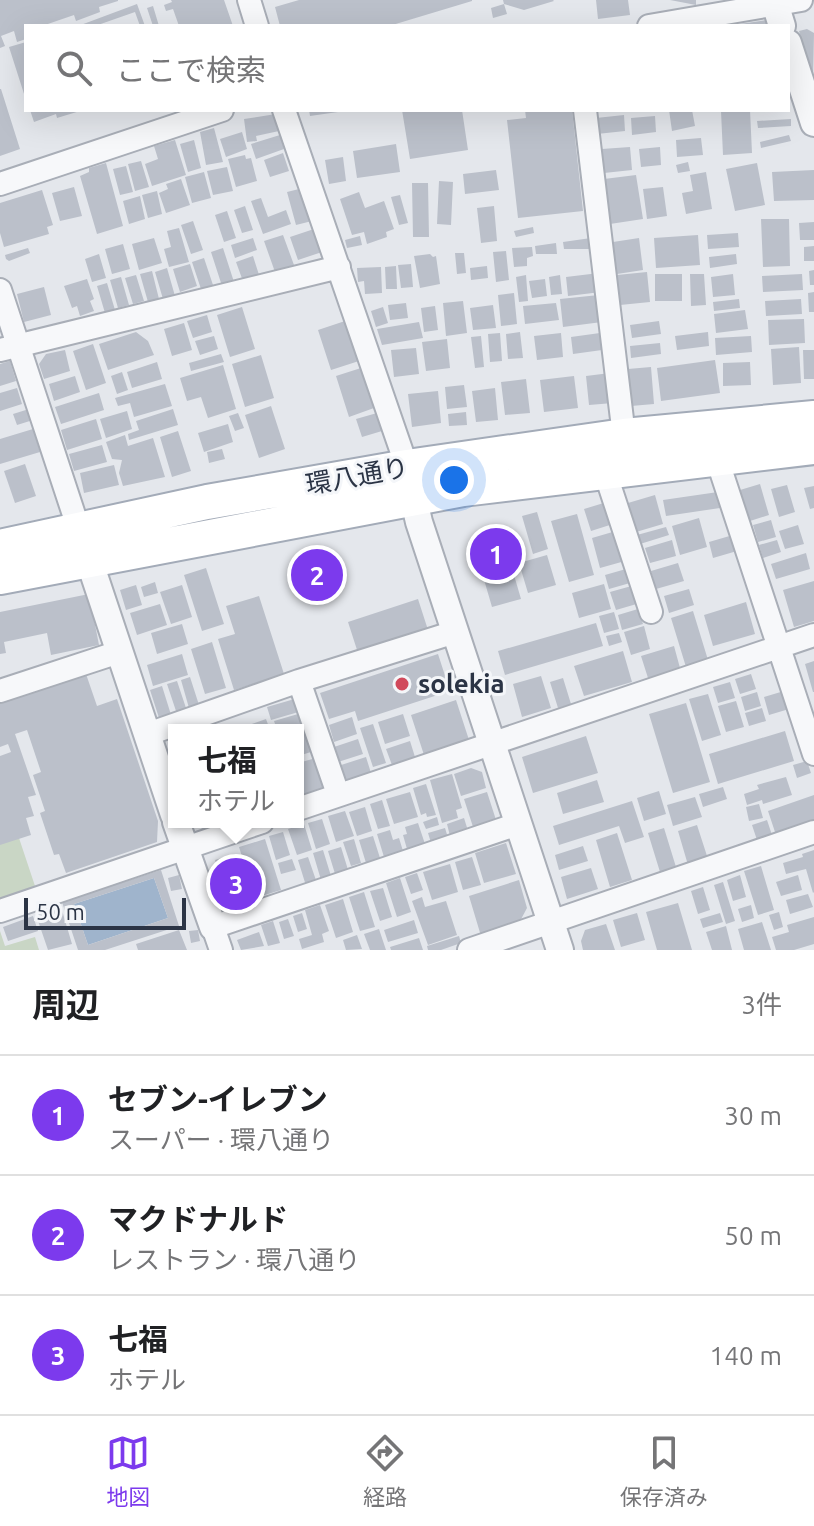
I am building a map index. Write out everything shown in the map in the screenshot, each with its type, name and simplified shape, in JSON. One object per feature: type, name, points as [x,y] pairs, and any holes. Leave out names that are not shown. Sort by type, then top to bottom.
[{"type":"main road","name":"環八通り","points":[[410,483],[624,436],[814,418]]},
{"type":"main road","name":"環八通り","points":[[0,577],[207,502],[410,483],[605,472],[814,447]]},
{"type":"main road","name":"環八通り","points":[[0,547],[84,545]]},
{"type":"street","points":[[249,0],[256,24]]},
{"type":"street","points":[[663,24],[787,6],[814,15]]},
{"type":"street","points":[[790,49],[814,123]]},
{"type":"street","points":[[0,184],[216,112]]},
{"type":"street","points":[[285,112],[410,483],[490,743],[560,950]]},
{"type":"street","points":[[585,112],[612,314],[624,436]]},
{"type":"street","points":[[9,348],[339,267]]},
{"type":"street","points":[[0,290],[9,348],[84,545],[168,796]]},
{"type":"street","points":[[717,459],[814,754]]},
{"type":"street","points":[[605,472],[651,612]]},
{"type":"street","points":[[176,724],[299,681],[455,632]]},
{"type":"street","points":[[304,807],[814,635]]},
{"type":"street","points":[[0,691],[119,652]]},
{"type":"street","points":[[299,681],[338,794]]},
{"type":"street","points":[[148,734],[168,727]]},
{"type":"street","points":[[178,828],[217,938],[518,824]]},
{"type":"street","points":[[0,911],[245,828]]},
{"type":"street","points":[[469,950],[814,832]]},
{"type":"green space","points":[[14,823],[35,886],[0,898],[0,828]]},
{"type":"green space","points":[[0,931],[5,946],[35,937],[39,950],[0,950]]},
{"type":"water","points":[[154,878],[168,918],[88,945],[74,904]]},
{"type":"building","points":[[0,0],[118,0],[99,7],[100,12],[76,21],[74,15],[48,24],[24,24],[24,40],[17,42],[14,31],[1,36],[5,46],[0,48]]},
{"type":"building","points":[[224,0],[232,24],[178,24],[173,9],[166,11],[164,5]]},
{"type":"building","points":[[299,0],[472,0],[396,24],[279,24],[275,7]]},
{"type":"building","points":[[503,0],[554,1],[524,10],[504,4]]},
{"type":"building","points":[[596,0],[628,0],[630,15],[598,19]]},
{"type":"building","points":[[670,0],[696,0],[696,5]]},
{"type":"building","points":[[137,4],[144,24],[139,24],[135,12],[101,24],[83,24]]},
{"type":"building","points":[[504,4],[507,14],[493,18],[491,8]]},
{"type":"building","points":[[153,6],[158,24],[152,24],[147,8]]},
{"type":"building","points":[[767,20],[768,24],[740,24]]},
{"type":"building","points":[[807,29],[814,33],[813,79],[799,31]]},
{"type":"building","points":[[24,43],[24,94],[9,47]]},
{"type":"building","points":[[0,89],[20,149],[0,156]]},
{"type":"building","points":[[31,112],[77,112],[57,118],[56,114],[34,122]]},
{"type":"building","points":[[309,112],[338,112],[310,116]]},
{"type":"building","points":[[402,112],[462,112],[468,150],[410,159]]},
{"type":"building","points":[[525,112],[572,112],[583,211],[518,218],[507,120],[526,118]]},
{"type":"building","points":[[669,112],[692,112],[695,126],[672,131]]},
{"type":"building","points":[[721,112],[750,112],[752,153],[723,155]]},
{"type":"building","points":[[276,114],[279,131],[256,136],[257,141],[247,142],[244,119]]},
{"type":"building","points":[[624,115],[625,131],[597,134],[596,118]]},
{"type":"building","points":[[655,116],[656,132],[632,135],[631,118]]},
{"type":"building","points":[[791,119],[791,126],[758,128],[757,121]]},
{"type":"building","points":[[214,128],[223,162],[206,165],[200,132]]},
{"type":"building","points":[[242,132],[247,149],[226,157],[220,139]]},
{"type":"building","points":[[280,135],[284,149],[256,159],[251,144]]},
{"type":"building","points":[[789,135],[791,141],[761,148],[760,142]]},
{"type":"building","points":[[701,138],[703,155],[677,157],[676,140]]},
{"type":"building","points":[[175,140],[186,175],[152,186],[145,164],[158,159],[154,146]]},
{"type":"building","points":[[194,140],[201,168],[188,172],[180,144]]},
{"type":"building","points":[[396,144],[400,172],[357,178],[353,151]]},
{"type":"building","points":[[630,147],[632,170],[604,173],[602,149]]},
{"type":"building","points":[[660,147],[661,165],[641,167],[639,149]]},
{"type":"building","points":[[283,153],[289,171],[270,177],[264,160]]},
{"type":"building","points":[[245,155],[246,159],[251,158],[257,181],[236,187],[228,159]]},
{"type":"building","points":[[343,157],[346,181],[329,184],[325,160]]},
{"type":"building","points":[[141,161],[149,187],[135,191],[128,164]]},
{"type":"building","points":[[688,162],[690,171],[678,173],[676,165]]},
{"type":"building","points":[[106,163],[123,226],[97,234],[80,176],[89,172],[89,168]]},
{"type":"building","points":[[757,163],[765,205],[735,211],[726,169]]},
{"type":"building","points":[[126,166],[133,192],[120,195],[113,169]]},
{"type":"building","points":[[227,167],[233,191],[213,195],[207,171]]},
{"type":"building","points":[[496,170],[499,190],[465,194],[463,174]]},
{"type":"building","points":[[814,170],[814,200],[774,201],[772,172]]},
{"type":"building","points":[[204,172],[211,198],[192,203],[185,177]]},
{"type":"building","points":[[706,172],[712,209],[686,214],[682,193],[693,191],[690,175]]},
{"type":"building","points":[[636,175],[643,219],[610,224],[604,179]]},
{"type":"building","points":[[181,179],[190,205],[166,213],[159,193],[168,189],[166,184]]},
{"type":"building","points":[[439,181],[453,182],[451,225],[437,224]]},
{"type":"building","points":[[412,183],[428,183],[429,237],[413,237]]},
{"type":"building","points":[[74,187],[82,216],[60,221],[52,193]]},
{"type":"building","points":[[663,187],[667,216],[647,219],[643,189]]},
{"type":"building","points":[[303,188],[312,221],[296,225],[287,192]]},
{"type":"building","points":[[42,190],[53,225],[47,227],[49,234],[4,247],[0,233],[0,203]]},
{"type":"building","points":[[157,191],[162,214],[148,218],[142,195]]},
{"type":"building","points":[[359,192],[365,208],[384,201],[394,229],[386,232],[387,237],[367,244],[364,232],[352,235],[340,199]]},
{"type":"building","points":[[400,195],[408,223],[399,225],[391,197]]},
{"type":"building","points":[[140,196],[145,219],[129,224],[123,201]]},
{"type":"building","points":[[261,198],[268,217],[286,210],[291,224],[263,234],[251,201]]},
{"type":"building","points":[[245,206],[253,230],[242,233],[234,210]]},
{"type":"building","points":[[494,206],[497,241],[481,243],[477,208]]},
{"type":"building","points":[[227,211],[236,238],[224,242],[215,215]]},
{"type":"building","points":[[761,219],[789,219],[790,266],[763,267]]},
{"type":"building","points":[[193,221],[203,250],[191,254],[181,225]]},
{"type":"building","points":[[814,222],[814,240],[800,240],[799,223]]},
{"type":"building","points":[[533,227],[534,233],[516,237],[514,231]]},
{"type":"building","points":[[179,228],[189,262],[169,267],[164,249],[171,247],[167,231]]},
{"type":"building","points":[[314,229],[322,252],[298,260],[290,237]]},
{"type":"building","points":[[738,233],[739,247],[708,249],[707,235]]},
{"type":"building","points":[[283,235],[294,265],[275,272],[264,241]]},
{"type":"building","points":[[698,235],[700,265],[656,268],[654,238]]},
{"type":"building","points":[[360,236],[362,245],[347,248],[345,240]]},
{"type":"building","points":[[154,238],[162,263],[139,270],[132,244]]},
{"type":"building","points":[[253,238],[257,250],[235,258],[231,245]]},
{"type":"building","points":[[591,238],[591,249],[564,249],[563,242]]},
{"type":"building","points":[[639,238],[643,270],[617,274],[613,242]]},
{"type":"building","points":[[556,243],[557,254],[536,254],[535,246]]},
{"type":"building","points":[[123,244],[130,269],[112,274],[105,249]]},
{"type":"building","points":[[814,246],[814,261],[804,261],[804,247]]},
{"type":"building","points":[[532,247],[533,256],[527,258],[527,266],[514,267],[512,248]]},
{"type":"building","points":[[28,248],[30,253],[9,261],[6,259],[5,255]]},
{"type":"building","points":[[223,248],[234,282],[222,286],[211,252]]},
{"type":"building","points":[[506,251],[509,280],[496,282],[493,252]]},
{"type":"building","points":[[455,253],[464,253],[466,273],[457,274]]},
{"type":"building","points":[[99,254],[106,278],[92,282],[85,259]]},
{"type":"building","points":[[736,254],[737,264],[710,268],[709,257]]},
{"type":"building","points":[[253,256],[260,278],[244,284],[236,262]]},
{"type":"building","points":[[414,256],[436,256],[440,284],[420,288]]},
{"type":"building","points":[[204,258],[213,285],[201,289],[192,262]]},
{"type":"building","points":[[190,264],[197,286],[180,292],[173,269]]},
{"type":"building","points":[[411,264],[413,287],[401,288],[398,265]]},
{"type":"building","points":[[396,266],[397,289],[386,289],[385,267]]},
{"type":"building","points":[[487,266],[488,278],[471,280],[470,268]]},
{"type":"building","points":[[381,267],[382,293],[365,294],[364,281],[358,282],[357,268]]},
{"type":"building","points":[[167,268],[175,296],[163,299],[155,272]]},
{"type":"building","points":[[814,270],[814,285],[810,285],[809,271]]},
{"type":"building","points":[[152,271],[159,299],[148,302],[140,274]]},
{"type":"building","points":[[647,272],[650,302],[620,305],[617,275]]},
{"type":"building","points":[[599,273],[601,292],[568,296],[566,277]]},
{"type":"building","points":[[655,274],[682,274],[682,301],[655,301]]},
{"type":"building","points":[[690,274],[704,274],[706,305],[691,306]]},
{"type":"building","points":[[733,274],[735,295],[713,297],[711,277]]},
{"type":"building","points":[[802,274],[803,290],[763,292],[762,276]]},
{"type":"building","points":[[136,275],[144,301],[133,304],[125,278]]},
{"type":"building","points":[[526,275],[528,301],[519,302],[516,277]]},
{"type":"building","points":[[560,275],[562,294],[551,295],[549,277]]},
{"type":"building","points":[[121,277],[129,305],[118,308],[110,280]]},
{"type":"building","points":[[87,279],[94,299],[90,301],[94,311],[80,316],[77,306],[72,308],[64,286]]},
{"type":"building","points":[[545,279],[547,296],[532,298],[529,281]]},
{"type":"building","points":[[107,283],[115,310],[105,313],[97,286]]},
{"type":"building","points":[[44,287],[51,315],[24,322],[17,294]]},
{"type":"building","points":[[814,292],[814,312],[809,312],[808,293]]},
{"type":"building","points":[[514,293],[517,324],[501,326],[498,295]]},
{"type":"building","points":[[599,295],[602,322],[563,327],[560,299]]},
{"type":"building","points":[[739,299],[740,308],[714,311],[713,302]]},
{"type":"building","points":[[801,299],[802,314],[766,316],[765,301]]},
{"type":"building","points":[[463,301],[467,333],[446,336],[443,303]]},
{"type":"building","points":[[406,303],[408,318],[390,320],[388,305]]},
{"type":"building","points":[[556,303],[559,320],[525,324],[523,306]]},
{"type":"building","points":[[493,305],[496,328],[473,330],[470,308]]},
{"type":"building","points":[[435,306],[438,330],[424,332],[421,308]]},
{"type":"building","points":[[242,307],[255,349],[230,357],[217,315]]},
{"type":"building","points":[[383,307],[388,323],[376,327],[371,311]]},
{"type":"building","points":[[745,310],[748,329],[716,333],[714,314]]},
{"type":"building","points":[[207,315],[212,332],[193,338],[187,321]]},
{"type":"building","points":[[804,319],[805,343],[769,345],[768,320]]},
{"type":"building","points":[[345,321],[359,361],[331,370],[318,330]]},
{"type":"building","points":[[659,321],[661,334],[632,338],[630,325]]},
{"type":"building","points":[[419,322],[423,338],[382,345],[377,329]]},
{"type":"building","points":[[184,323],[192,350],[172,356],[164,329]]},
{"type":"building","points":[[136,332],[148,341],[154,355],[108,370],[99,344]]},
{"type":"building","points":[[520,332],[523,358],[508,359],[506,334]]},
{"type":"building","points":[[708,332],[709,346],[677,350],[675,336]]},
{"type":"building","points":[[500,333],[502,361],[490,362],[488,334]]},
{"type":"building","points":[[561,333],[563,357],[537,360],[534,336]]},
{"type":"building","points":[[600,333],[602,350],[573,354],[571,337]]},
{"type":"building","points":[[214,336],[218,349],[200,355],[195,341]]},
{"type":"building","points":[[481,336],[484,367],[475,368],[471,337]]},
{"type":"building","points":[[751,336],[752,352],[716,355],[715,338]]},
{"type":"building","points":[[447,339],[450,368],[426,371],[422,342]]},
{"type":"building","points":[[660,343],[661,354],[631,358],[630,346]]},
{"type":"building","points":[[93,344],[106,383],[86,390],[73,351]]},
{"type":"building","points":[[799,347],[801,383],[773,385],[771,349]]},
{"type":"building","points":[[416,348],[419,374],[394,377],[391,350]]},
{"type":"building","points":[[65,350],[70,371],[44,379],[39,364],[46,354]]},
{"type":"building","points":[[803,350],[814,350],[814,379],[804,379]]},
{"type":"building","points":[[221,354],[224,362],[191,371],[189,363]]},
{"type":"building","points":[[261,355],[274,398],[245,407],[232,364]]},
{"type":"building","points":[[715,360],[720,393],[661,401],[657,368]]},
{"type":"building","points":[[10,361],[16,381],[0,386],[0,364]]},
{"type":"building","points":[[157,362],[162,379],[132,388],[127,372]]},
{"type":"building","points":[[750,362],[751,385],[723,386],[723,363]]},
{"type":"building","points":[[223,365],[236,409],[208,418],[201,397],[187,401],[180,378]]},
{"type":"building","points":[[651,367],[654,404],[631,406],[628,369]]},
{"type":"building","points":[[361,368],[374,408],[349,417],[336,376]]},
{"type":"building","points":[[122,372],[128,390],[117,394],[111,376]]},
{"type":"building","points":[[610,373],[613,403],[589,405],[586,376]]},
{"type":"building","points":[[75,376],[80,392],[54,401],[49,384]]},
{"type":"building","points":[[574,376],[578,408],[544,412],[540,380]]},
{"type":"building","points":[[526,379],[530,413],[505,415],[501,382]]},
{"type":"building","points":[[165,384],[172,406],[134,417],[130,403],[118,406],[115,398]]},
{"type":"building","points":[[464,385],[467,407],[447,409],[445,387]]},
{"type":"building","points":[[17,388],[22,404],[0,411],[0,393]]},
{"type":"building","points":[[495,388],[498,420],[476,422],[472,391]]},
{"type":"building","points":[[438,391],[441,423],[412,427],[408,394]]},
{"type":"building","points":[[99,393],[104,410],[61,424],[55,407]]},
{"type":"building","points":[[271,406],[285,449],[259,458],[245,415]]},
{"type":"building","points":[[29,409],[33,420],[17,425],[13,414]]},
{"type":"building","points":[[173,409],[178,425],[129,440],[128,434],[139,430],[136,421]]},
{"type":"building","points":[[127,411],[132,429],[106,438],[100,419]]},
{"type":"building","points":[[466,412],[467,425],[449,426],[448,414]]},
{"type":"building","points":[[238,413],[244,428],[235,431],[229,416]]},
{"type":"building","points":[[377,413],[382,431],[362,437],[356,419]]},
{"type":"building","points":[[96,419],[102,439],[67,450],[61,430]]},
{"type":"building","points":[[228,424],[233,442],[204,452],[198,433]]},
{"type":"building","points":[[33,429],[40,452],[0,464],[0,439]]},
{"type":"building","points":[[178,431],[191,471],[172,477],[160,437]]},
{"type":"building","points":[[125,435],[128,446],[153,438],[165,477],[123,486],[119,473],[122,460],[112,459],[106,442]]},
{"type":"building","points":[[102,445],[107,462],[74,471],[69,454]]},
{"type":"building","points":[[222,449],[225,459],[209,463],[207,452]]},
{"type":"building","points":[[25,464],[36,496],[15,503],[4,471]]},
{"type":"building","points":[[114,465],[119,485],[84,493],[80,473]]},
{"type":"building","points":[[760,484],[769,515],[750,521],[740,490]]},
{"type":"building","points":[[787,485],[795,512],[779,517],[771,489]]},
{"type":"building","points":[[814,486],[814,508],[810,509],[804,488]]},
{"type":"building","points":[[718,492],[720,508],[666,516],[663,500]]},
{"type":"building","points":[[655,495],[663,524],[636,532],[628,503]]},
{"type":"building","points":[[607,502],[613,524],[591,531],[584,509]]},
{"type":"building","points":[[537,512],[548,549],[533,554],[522,516]]},
{"type":"building","points":[[577,514],[594,575],[569,582],[551,521]]},
{"type":"building","points":[[699,518],[707,547],[680,555],[672,526]]},
{"type":"building","points":[[771,520],[776,537],[758,542],[753,525]]},
{"type":"building","points":[[798,525],[804,544],[785,549],[779,531]]},
{"type":"building","points":[[666,527],[669,535],[640,544],[637,535]]},
{"type":"building","points":[[616,531],[625,561],[600,568],[592,538]]},
{"type":"building","points":[[502,534],[521,599],[492,607],[473,542]]},
{"type":"building","points":[[733,535],[737,551],[713,558],[709,542]]},
{"type":"building","points":[[672,540],[676,556],[650,563],[645,548]]},
{"type":"building","points":[[777,540],[781,552],[763,558],[759,545]]},
{"type":"building","points":[[806,553],[810,569],[776,579],[771,564]]},
{"type":"building","points":[[547,555],[556,585],[528,593],[519,563]]},
{"type":"building","points":[[678,563],[684,581],[656,589],[651,571]]},
{"type":"building","points":[[633,567],[637,581],[609,589],[605,575]]},
{"type":"building","points":[[206,568],[224,624],[202,631],[184,575]]},
{"type":"building","points":[[814,581],[814,621],[794,627],[783,590]]},
{"type":"building","points":[[155,582],[158,593],[144,597],[141,587]]},
{"type":"building","points":[[604,584],[611,609],[579,618],[572,593]]},
{"type":"building","points":[[136,585],[142,605],[126,610],[120,590]]},
{"type":"building","points":[[182,585],[192,617],[171,624],[160,592]]},
{"type":"building","points":[[635,585],[640,603],[616,610],[610,592]]},
{"type":"building","points":[[689,589],[694,605],[669,613],[664,596]]},
{"type":"building","points":[[89,594],[99,645],[51,655],[47,633],[4,642],[6,653],[0,654],[0,612]]},
{"type":"building","points":[[259,596],[284,674],[234,690],[218,639],[235,634],[226,606]]},
{"type":"building","points":[[418,599],[428,630],[358,653],[348,622]]},
{"type":"building","points":[[746,602],[755,634],[713,646],[704,615]]},
{"type":"building","points":[[160,604],[167,625],[137,635],[130,613]]},
{"type":"building","points":[[638,609],[643,624],[622,630],[618,615]]},
{"type":"building","points":[[693,611],[708,660],[686,667],[671,618]]},
{"type":"building","points":[[614,612],[619,629],[604,633],[599,616]]},
{"type":"building","points":[[596,623],[603,646],[505,675],[498,651]]},
{"type":"building","points":[[182,624],[188,644],[157,654],[151,633]]},
{"type":"building","points":[[644,626],[650,649],[631,655],[624,632]]},
{"type":"building","points":[[619,633],[622,642],[609,646],[606,636]]},
{"type":"building","points":[[212,642],[226,688],[205,694],[191,649]]},
{"type":"building","points":[[674,646],[680,668],[648,678],[641,656]]},
{"type":"building","points":[[623,651],[632,682],[584,696],[574,666]]},
{"type":"building","points":[[182,654],[188,675],[153,686],[147,665]]},
{"type":"building","points":[[438,654],[450,691],[358,721],[355,711],[329,719],[320,693]]},
{"type":"building","points":[[814,661],[814,692],[813,692],[805,664]]},
{"type":"building","points":[[86,674],[97,706],[117,699],[158,821],[157,842],[66,873],[59,854],[54,855],[40,813],[45,811],[33,775],[41,772],[27,730],[15,734],[36,795],[28,797],[34,816],[26,818],[31,835],[0,845],[0,756],[11,752],[8,744],[0,747],[0,703]]},
{"type":"building","points":[[751,674],[756,689],[740,694],[735,679]]},
{"type":"building","points":[[541,676],[551,708],[522,717],[513,684]]},
{"type":"building","points":[[190,677],[199,705],[189,708],[181,680]]},
{"type":"building","points":[[563,678],[571,704],[558,708],[550,682]]},
{"type":"building","points":[[177,681],[187,711],[177,714],[167,684]]},
{"type":"building","points":[[730,682],[735,698],[718,703],[713,687]]},
{"type":"building","points":[[162,686],[172,718],[160,721],[150,690]]},
{"type":"building","points":[[784,691],[789,709],[769,715],[764,697]]},
{"type":"building","points":[[757,692],[761,706],[745,711],[741,697]]},
{"type":"building","points":[[708,694],[721,735],[702,741],[689,699]]},
{"type":"building","points":[[298,698],[302,711],[271,720],[267,707]]},
{"type":"building","points":[[456,700],[469,740],[424,755],[411,715]]},
{"type":"building","points":[[736,701],[744,727],[726,732],[718,706]]},
{"type":"building","points":[[686,703],[710,782],[673,793],[649,714]]},
{"type":"building","points":[[762,708],[766,721],[749,726],[745,713]]},
{"type":"building","points":[[298,714],[301,724],[275,724],[274,721]]},
{"type":"building","points":[[403,714],[410,736],[385,744],[378,722]]},
{"type":"building","points":[[352,717],[357,734],[334,742],[329,725]]},
{"type":"building","points":[[373,724],[386,763],[373,767],[360,728]]},
{"type":"building","points":[[785,731],[794,761],[718,784],[709,754]]},
{"type":"building","points":[[304,733],[311,752],[304,754]]},
{"type":"building","points":[[586,736],[598,773],[533,793],[522,757]]},
{"type":"building","points":[[358,739],[363,754],[338,762],[334,747]]},
{"type":"building","points":[[410,741],[415,757],[392,765],[386,749]]},
{"type":"building","points":[[366,757],[371,773],[343,782],[338,766]]},
{"type":"building","points":[[316,758],[326,789],[304,796],[304,761]]},
{"type":"building","points":[[807,761],[811,773],[797,778],[793,765]]},
{"type":"building","points":[[471,768],[482,772],[486,788],[461,796],[454,774]]},
{"type":"building","points":[[452,774],[462,808],[456,810],[458,818],[442,823],[430,780]]},
{"type":"building","points":[[786,777],[792,795],[763,804],[762,800],[747,805],[744,794],[759,789],[757,785]]},
{"type":"building","points":[[597,780],[604,802],[563,814],[557,793]]},
{"type":"building","points":[[426,784],[436,815],[427,817],[426,813],[421,815],[413,788]]},
{"type":"building","points":[[723,787],[727,799],[703,807],[699,794]]},
{"type":"building","points":[[659,791],[666,814],[644,821],[637,798]]},
{"type":"building","points":[[410,792],[418,817],[394,824],[386,799]]},
{"type":"building","points":[[487,792],[497,823],[474,830],[464,799]]},
{"type":"building","points":[[814,795],[814,822],[776,835],[768,811]]},
{"type":"building","points":[[695,797],[702,817],[673,826],[667,805]]},
{"type":"building","points":[[382,800],[390,826],[378,829],[370,804]]},
{"type":"building","points":[[632,801],[644,837],[625,843],[619,826],[559,845],[553,826]]},
{"type":"building","points":[[759,804],[763,818],[749,821],[746,807]]},
{"type":"building","points":[[365,807],[372,831],[357,836],[349,812]]},
{"type":"building","points":[[345,811],[354,836],[336,842],[328,816]]},
{"type":"building","points":[[437,817],[439,825],[426,829],[423,822]]},
{"type":"building","points":[[464,818],[469,834],[451,840],[447,824]]},
{"type":"building","points":[[322,819],[330,844],[316,849],[308,823]]},
{"type":"building","points":[[767,820],[772,835],[757,840],[752,825]]},
{"type":"building","points":[[418,823],[425,844],[407,849],[403,835],[407,834],[405,827]]},
{"type":"building","points":[[304,824],[312,850],[297,855],[288,829],[304,828]]},
{"type":"building","points":[[697,825],[708,859],[688,865],[678,831]]},
{"type":"building","points":[[445,828],[449,841],[432,846],[428,833]]},
{"type":"building","points":[[664,828],[676,867],[660,872],[648,833]]},
{"type":"building","points":[[390,830],[393,840],[399,838],[403,851],[384,857],[377,834]]},
{"type":"building","points":[[283,832],[290,855],[276,860],[269,836]]},
{"type":"building","points":[[617,833],[632,880],[610,887],[596,840]]},
{"type":"building","points":[[373,836],[380,858],[366,863],[359,840]]},
{"type":"building","points":[[265,839],[281,890],[255,898],[239,847]]},
{"type":"building","points":[[354,839],[361,863],[351,866],[343,842]]},
{"type":"building","points":[[506,843],[516,874],[484,883],[475,853]]},
{"type":"building","points":[[583,846],[588,861],[559,870],[555,855]]},
{"type":"building","points":[[341,847],[349,873],[336,877],[328,851]]},
{"type":"building","points":[[323,850],[331,876],[321,880],[313,853]]},
{"type":"building","points":[[814,850],[813,893],[806,869],[786,874],[783,863]]},
{"type":"building","points":[[235,854],[250,902],[231,908],[215,860]]},
{"type":"building","points":[[308,857],[318,886],[307,889],[298,860]]},
{"type":"building","points":[[472,857],[481,885],[463,890],[455,862]]},
{"type":"building","points":[[292,859],[296,870],[281,874],[278,863]]},
{"type":"building","points":[[450,864],[458,892],[432,900],[423,872]]},
{"type":"building","points":[[761,866],[774,910],[758,915],[744,871]]},
{"type":"building","points":[[591,868],[598,889],[567,899],[561,877]]},
{"type":"building","points":[[161,870],[179,926],[105,950],[78,950],[62,902]],"holes":[[[154,878],[168,918],[88,945],[74,904]]]},
{"type":"building","points":[[417,873],[423,890],[411,894],[405,877]]},
{"type":"building","points":[[179,875],[182,889],[171,891],[168,878]]},
{"type":"building","points":[[740,875],[746,897],[733,901],[727,880]]},
{"type":"building","points":[[798,875],[802,890],[781,896],[776,882]]},
{"type":"building","points":[[400,878],[411,912],[397,917],[386,883]]},
{"type":"building","points":[[519,880],[527,908],[519,923],[481,936],[469,896]]},
{"type":"building","points":[[723,882],[735,921],[726,924],[714,885]]},
{"type":"building","points":[[703,887],[710,910],[698,914],[691,891]]},
{"type":"building","points":[[383,888],[392,917],[380,921],[370,891]]},
{"type":"building","points":[[364,892],[375,927],[360,931],[349,897]]},
{"type":"building","points":[[808,894],[813,907],[790,914],[786,900]]},
{"type":"building","points":[[422,897],[425,907],[446,901],[457,935],[428,945],[412,901]]},
{"type":"building","points":[[343,899],[353,932],[336,938],[325,905]]},
{"type":"building","points":[[678,903],[692,950],[657,950],[646,912]]},
{"type":"building","points":[[320,905],[329,931],[322,934],[324,942],[302,949],[299,939],[312,935],[305,910]]},
{"type":"building","points":[[751,905],[754,918],[742,922],[738,909]]},
{"type":"building","points":[[61,907],[72,944],[48,950],[36,915]]},
{"type":"building","points":[[779,912],[783,927],[774,930],[769,915]]},
{"type":"building","points":[[302,913],[307,929],[298,932],[293,916]]},
{"type":"building","points":[[637,913],[645,940],[621,947],[613,920]]},
{"type":"building","points":[[720,913],[723,922],[703,928],[700,919]]},
{"type":"building","points":[[33,916],[38,931],[8,941],[3,927]]},
{"type":"building","points":[[814,917],[814,944],[794,950],[776,950],[772,937],[789,932],[787,925]]},
{"type":"building","points":[[288,919],[294,936],[284,939],[279,922]]},
{"type":"building","points":[[414,920],[418,933],[388,942],[384,930]]},
{"type":"building","points":[[273,921],[280,943],[268,946],[261,925]]},
{"type":"building","points":[[762,922],[771,950],[744,950],[738,929]]},
{"type":"building","points":[[606,924],[615,950],[583,950],[581,941],[585,930]]},
{"type":"building","points":[[726,926],[732,950],[712,950],[706,932]]},
{"type":"building","points":[[379,929],[386,950],[370,950],[364,934]]},
{"type":"building","points":[[179,930],[187,950],[138,950],[136,944]]},
{"type":"building","points":[[198,930],[200,941],[191,943],[189,931]]},
{"type":"building","points":[[259,932],[264,946],[241,950],[237,940]]},
{"type":"building","points":[[357,935],[362,949],[346,950],[343,940]]},
{"type":"building","points":[[459,936],[461,943],[441,950],[428,950],[427,946]]},
{"type":"building","points":[[419,938],[423,950],[391,950],[390,947]]},
{"type":"place","name":"セブン-イレブン","points":[[496,554]]},
{"type":"place","name":"マクドナルド","points":[[317,575]]},
{"type":"place","name":"solekia","points":[[402,684]]},
{"type":"place","name":"七福","points":[[236,884]]}]
